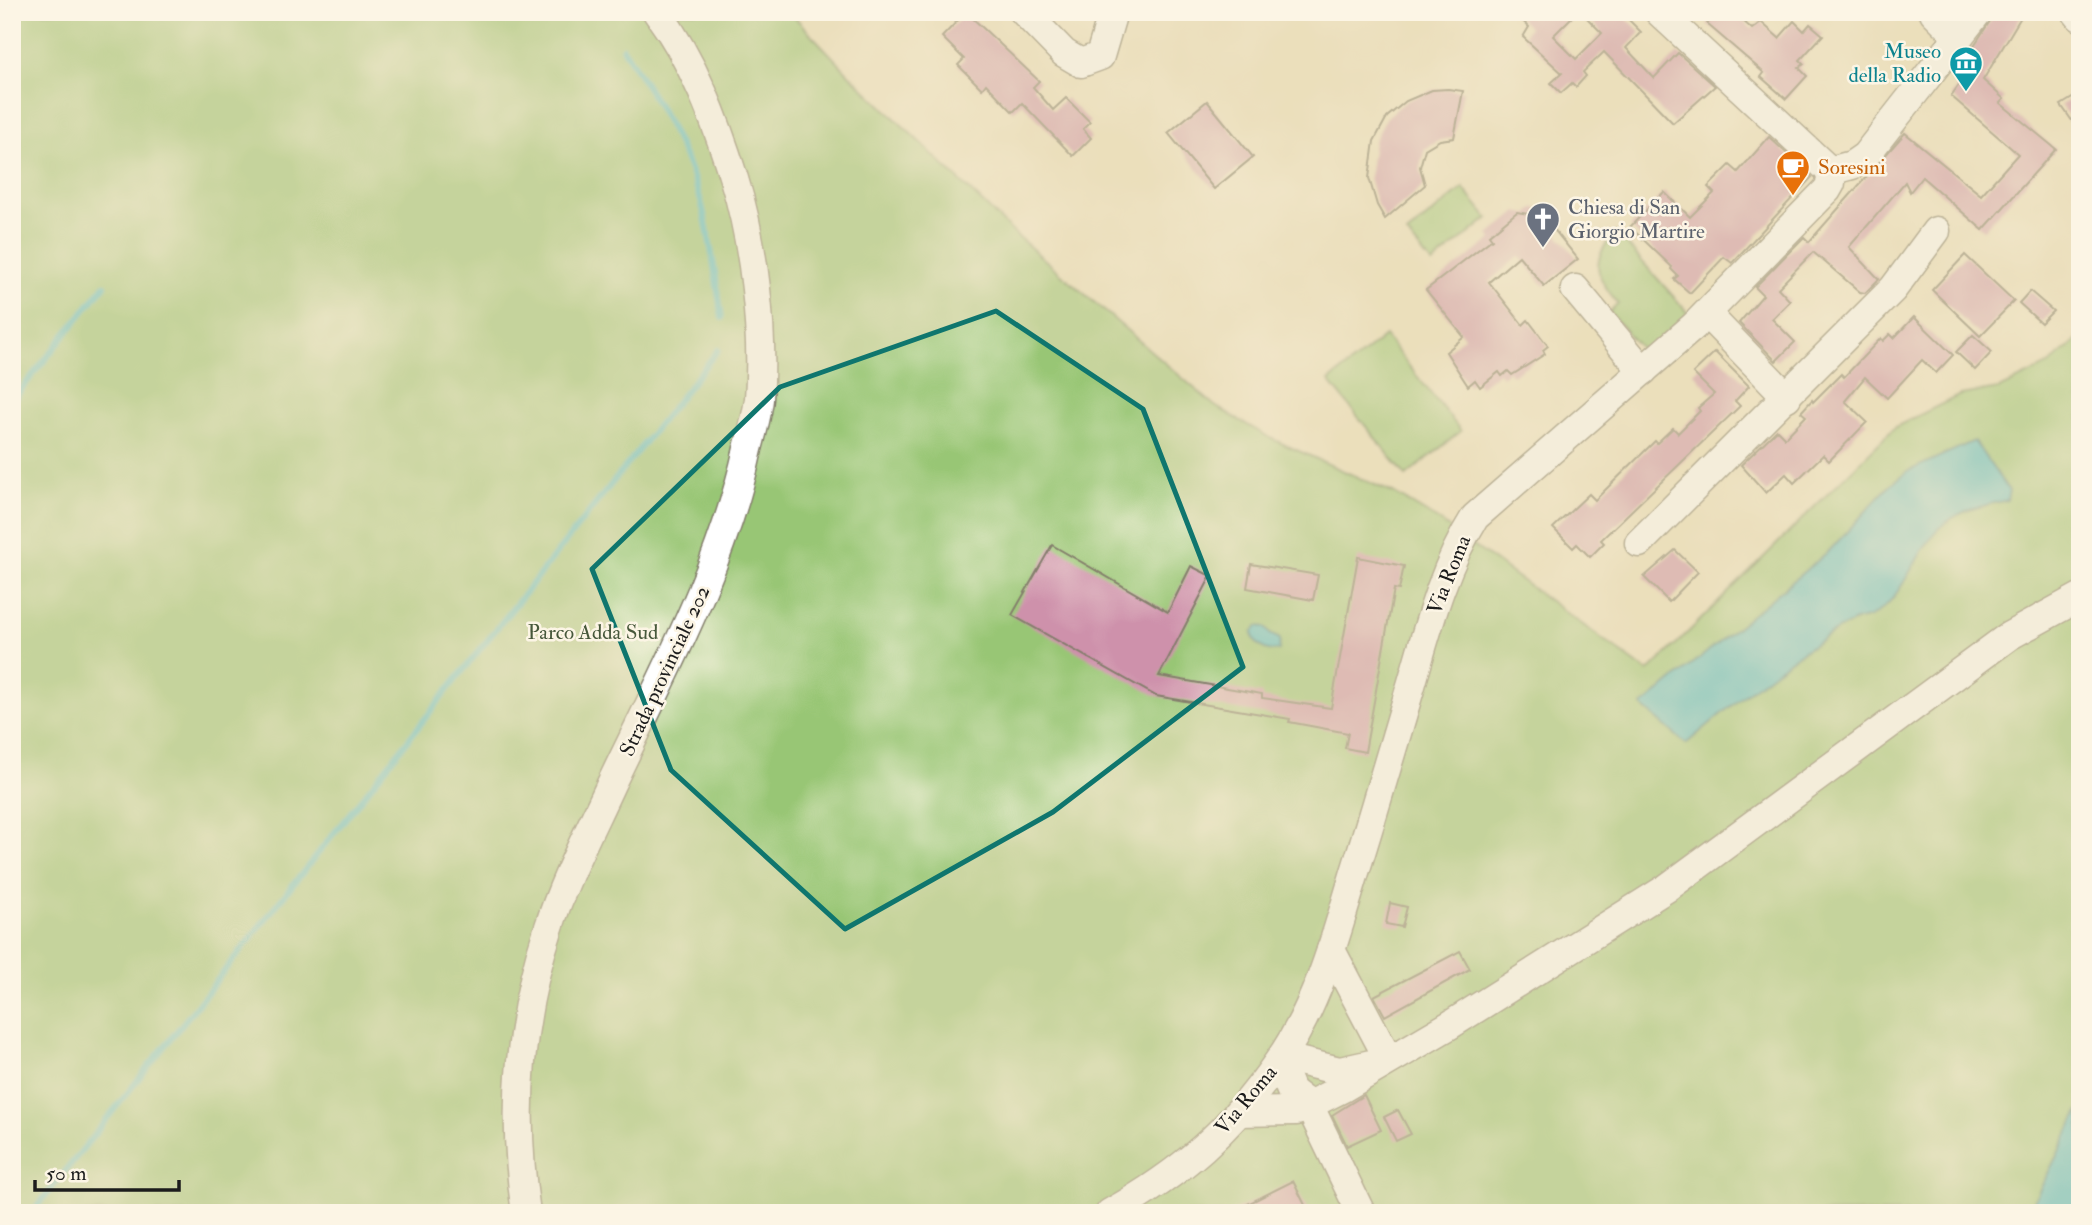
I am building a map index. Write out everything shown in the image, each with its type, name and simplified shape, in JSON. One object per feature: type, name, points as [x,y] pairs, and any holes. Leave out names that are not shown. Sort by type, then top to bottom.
[{"type":"street","name":"Strada provinciale 202","points":[[526,1213],[518,1138],[520,1078],[526,1017],[539,960],[568,876],[707,583],[740,488],[759,400],[757,306],[746,217],[713,113],[670,30],[657,12]]},
{"type":"street","points":[[1024,12],[1064,53],[1081,63],[1100,56],[1113,12]]},
{"type":"street","points":[[1659,12],[1829,172],[1852,165],[1865,156],[1979,12]]},
{"type":"street","points":[[1934,12],[1959,37]]},
{"type":"street","points":[[2076,12],[2080,17]]},
{"type":"street","name":"Via Roma","points":[[1110,1213],[1160,1185],[1205,1148],[1238,1112],[1292,1063],[1294,1035],[1331,950],[1435,605],[1465,532],[1486,505],[1707,314],[1827,190],[1831,183],[1829,172]]},
{"type":"street","points":[[1639,543],[1893,289],[1936,230]]},
{"type":"street","points":[[1575,289],[1643,371]]},
{"type":"street","points":[[1707,314],[1787,397]]},
{"type":"street","points":[[1238,1112],[1297,1111],[1450,1026],[1667,888],[2009,636],[2080,597]]},
{"type":"street","points":[[1331,950],[1389,1060]]},
{"type":"street","points":[[1361,1213],[1309,1105],[1291,1091],[1292,1063],[1340,1071],[1389,1060]]},
{"type":"highlighted area","points":[[996,311],[1143,409],[1243,667],[1053,812],[845,929],[671,770],[592,569],[780,387]]},
{"type":"green space","name":"Parco Adda Sud","points":[[12,12],[790,12],[848,73],[1016,235],[1215,406],[1272,439],[1393,493],[1438,520],[1648,672],[1895,427],[1960,395],[1999,389],[2050,364],[2080,337],[2080,1213],[12,1213]]},
{"type":"green space","points":[[1463,188],[1488,218],[1432,264],[1407,234]]},
{"type":"green space","points":[[1616,232],[1689,314],[1648,350],[1643,351],[1609,312],[1618,304],[1604,284],[1598,268],[1607,242]]},
{"type":"green space","points":[[1385,336],[1461,431],[1406,476],[1329,381]]},
{"type":"water","points":[[1974,441],[2009,491],[2007,500],[1968,511],[1947,522],[1926,545],[1902,585],[1883,608],[1870,617],[1855,621],[1832,633],[1788,661],[1686,744],[1642,706],[1830,550],[1890,485],[1908,471]]},
{"type":"water","points":[[1258,626],[1265,627],[1270,634],[1280,639],[1279,650],[1265,649],[1258,644],[1252,632]]},
{"type":"water","points":[[2080,1110],[2080,1213],[2028,1213]]},
{"type":"building","points":[[966,12],[1039,81],[1033,87],[1053,110],[1066,98],[1090,122],[1083,129],[1091,138],[1073,156],[1022,103],[1013,112],[986,84],[982,89],[958,65],[964,59],[942,37]]},
{"type":"building","points":[[1513,12],[1577,12],[1553,36],[1576,59],[1602,33],[1581,12],[1621,12],[1641,32],[1626,48],[1654,78],[1678,53],[1715,86],[1673,123],[1604,52],[1583,72],[1586,76],[1576,87],[1572,83],[1561,93],[1551,83],[1562,73],[1523,37],[1529,27]]},
{"type":"building","points":[[1718,12],[1733,12],[1752,29],[1761,22],[1779,38],[1794,21],[1804,31],[1810,24],[1823,35],[1800,60],[1804,64],[1799,68],[1807,76],[1786,99],[1761,77],[1764,73],[1707,24]]},
{"type":"building","points":[[1996,12],[2024,12],[1983,80],[2004,99],[2000,103],[2056,149],[1983,230],[1922,177],[1910,192],[1905,182],[1849,247],[1879,279],[1865,293],[1860,292],[1813,252],[1778,288],[1790,301],[1772,319],[1795,342],[1776,361],[1739,323],[1763,295],[1755,287],[1804,237],[1809,242],[1905,133],[1981,195],[2018,154],[1951,96],[1963,79],[1956,73]]},
{"type":"building","points":[[1432,90],[1463,91],[1454,138],[1440,140],[1425,149],[1420,167],[1425,185],[1385,219],[1377,205],[1369,178],[1374,141],[1387,117],[1406,101]]},
{"type":"building","points":[[2074,97],[2080,105],[2080,132],[2061,105]]},
{"type":"building","points":[[1207,101],[1253,157],[1214,189],[1168,133]]},
{"type":"building","points":[[1769,137],[1812,177],[1732,263],[1724,257],[1690,293],[1674,279],[1678,276],[1672,267],[1630,227],[1664,192],[1690,217],[1714,193],[1708,187],[1730,165],[1738,172]]},
{"type":"building","points":[[1536,207],[1578,259],[1544,286],[1519,256],[1489,282],[1523,325],[1528,320],[1548,346],[1543,350],[1545,354],[1512,375],[1508,371],[1502,376],[1499,372],[1480,387],[1475,380],[1468,386],[1446,352],[1464,337],[1426,290],[1492,239],[1489,235],[1517,212],[1528,214]]},
{"type":"building","points":[[1965,255],[2014,301],[1980,336],[1932,290]]},
{"type":"building","points":[[2030,291],[2053,311],[2041,323],[2019,303]]},
{"type":"building","points":[[1914,317],[1953,355],[1936,373],[1922,360],[1887,398],[1865,377],[1845,401],[1867,422],[1829,461],[1823,455],[1794,483],[1786,474],[1766,493],[1741,465],[1777,430],[1785,438],[1806,416],[1801,412],[1812,400],[1813,402],[1841,374],[1844,377],[1881,338],[1883,341],[1890,334],[1894,338]]},
{"type":"building","points":[[1973,335],[1992,352],[1975,370],[1956,352]]},
{"type":"building","points":[[1715,352],[1749,386],[1735,401],[1740,406],[1601,540],[1604,543],[1590,557],[1577,544],[1573,548],[1553,528],[1589,494],[1595,500],[1655,441],[1657,443],[1673,428],[1678,433],[1700,411],[1698,408],[1714,394],[1693,373]]},
{"type":"building","points":[[1052,545],[1168,612],[1191,566],[1211,576],[1159,676],[1262,694],[1262,698],[1331,708],[1358,557],[1404,566],[1399,590],[1394,589],[1365,752],[1345,748],[1348,733],[1289,722],[1290,719],[1156,696],[1012,615]]},
{"type":"building","points":[[1675,550],[1698,572],[1669,602],[1644,577]]},
{"type":"building","points":[[1251,564],[1318,575],[1313,600],[1247,588]]},
{"type":"building","points":[[1390,903],[1407,907],[1402,927],[1386,924]]},
{"type":"building","points":[[1460,951],[1470,969],[1385,1016],[1374,996]]},
{"type":"building","points":[[1364,1095],[1381,1130],[1347,1146],[1332,1115]]},
{"type":"building","points":[[1398,1110],[1411,1134],[1396,1141],[1384,1117]]},
{"type":"building","points":[[1293,1181],[1309,1213],[1230,1213]]},
{"type":"waterway","points":[[623,48],[667,122],[694,181],[708,230],[722,318]]},
{"type":"waterway","points":[[12,401],[105,285]]},
{"type":"waterway","points":[[32,1213],[718,350]]},
{"type":"place","name":"Museo della Radio","points":[[1966,93]]},
{"type":"place","name":"Soresini","points":[[1793,197]]},
{"type":"place","name":"Chiesa di San Giorgio Martire","points":[[1543,249]]}]
